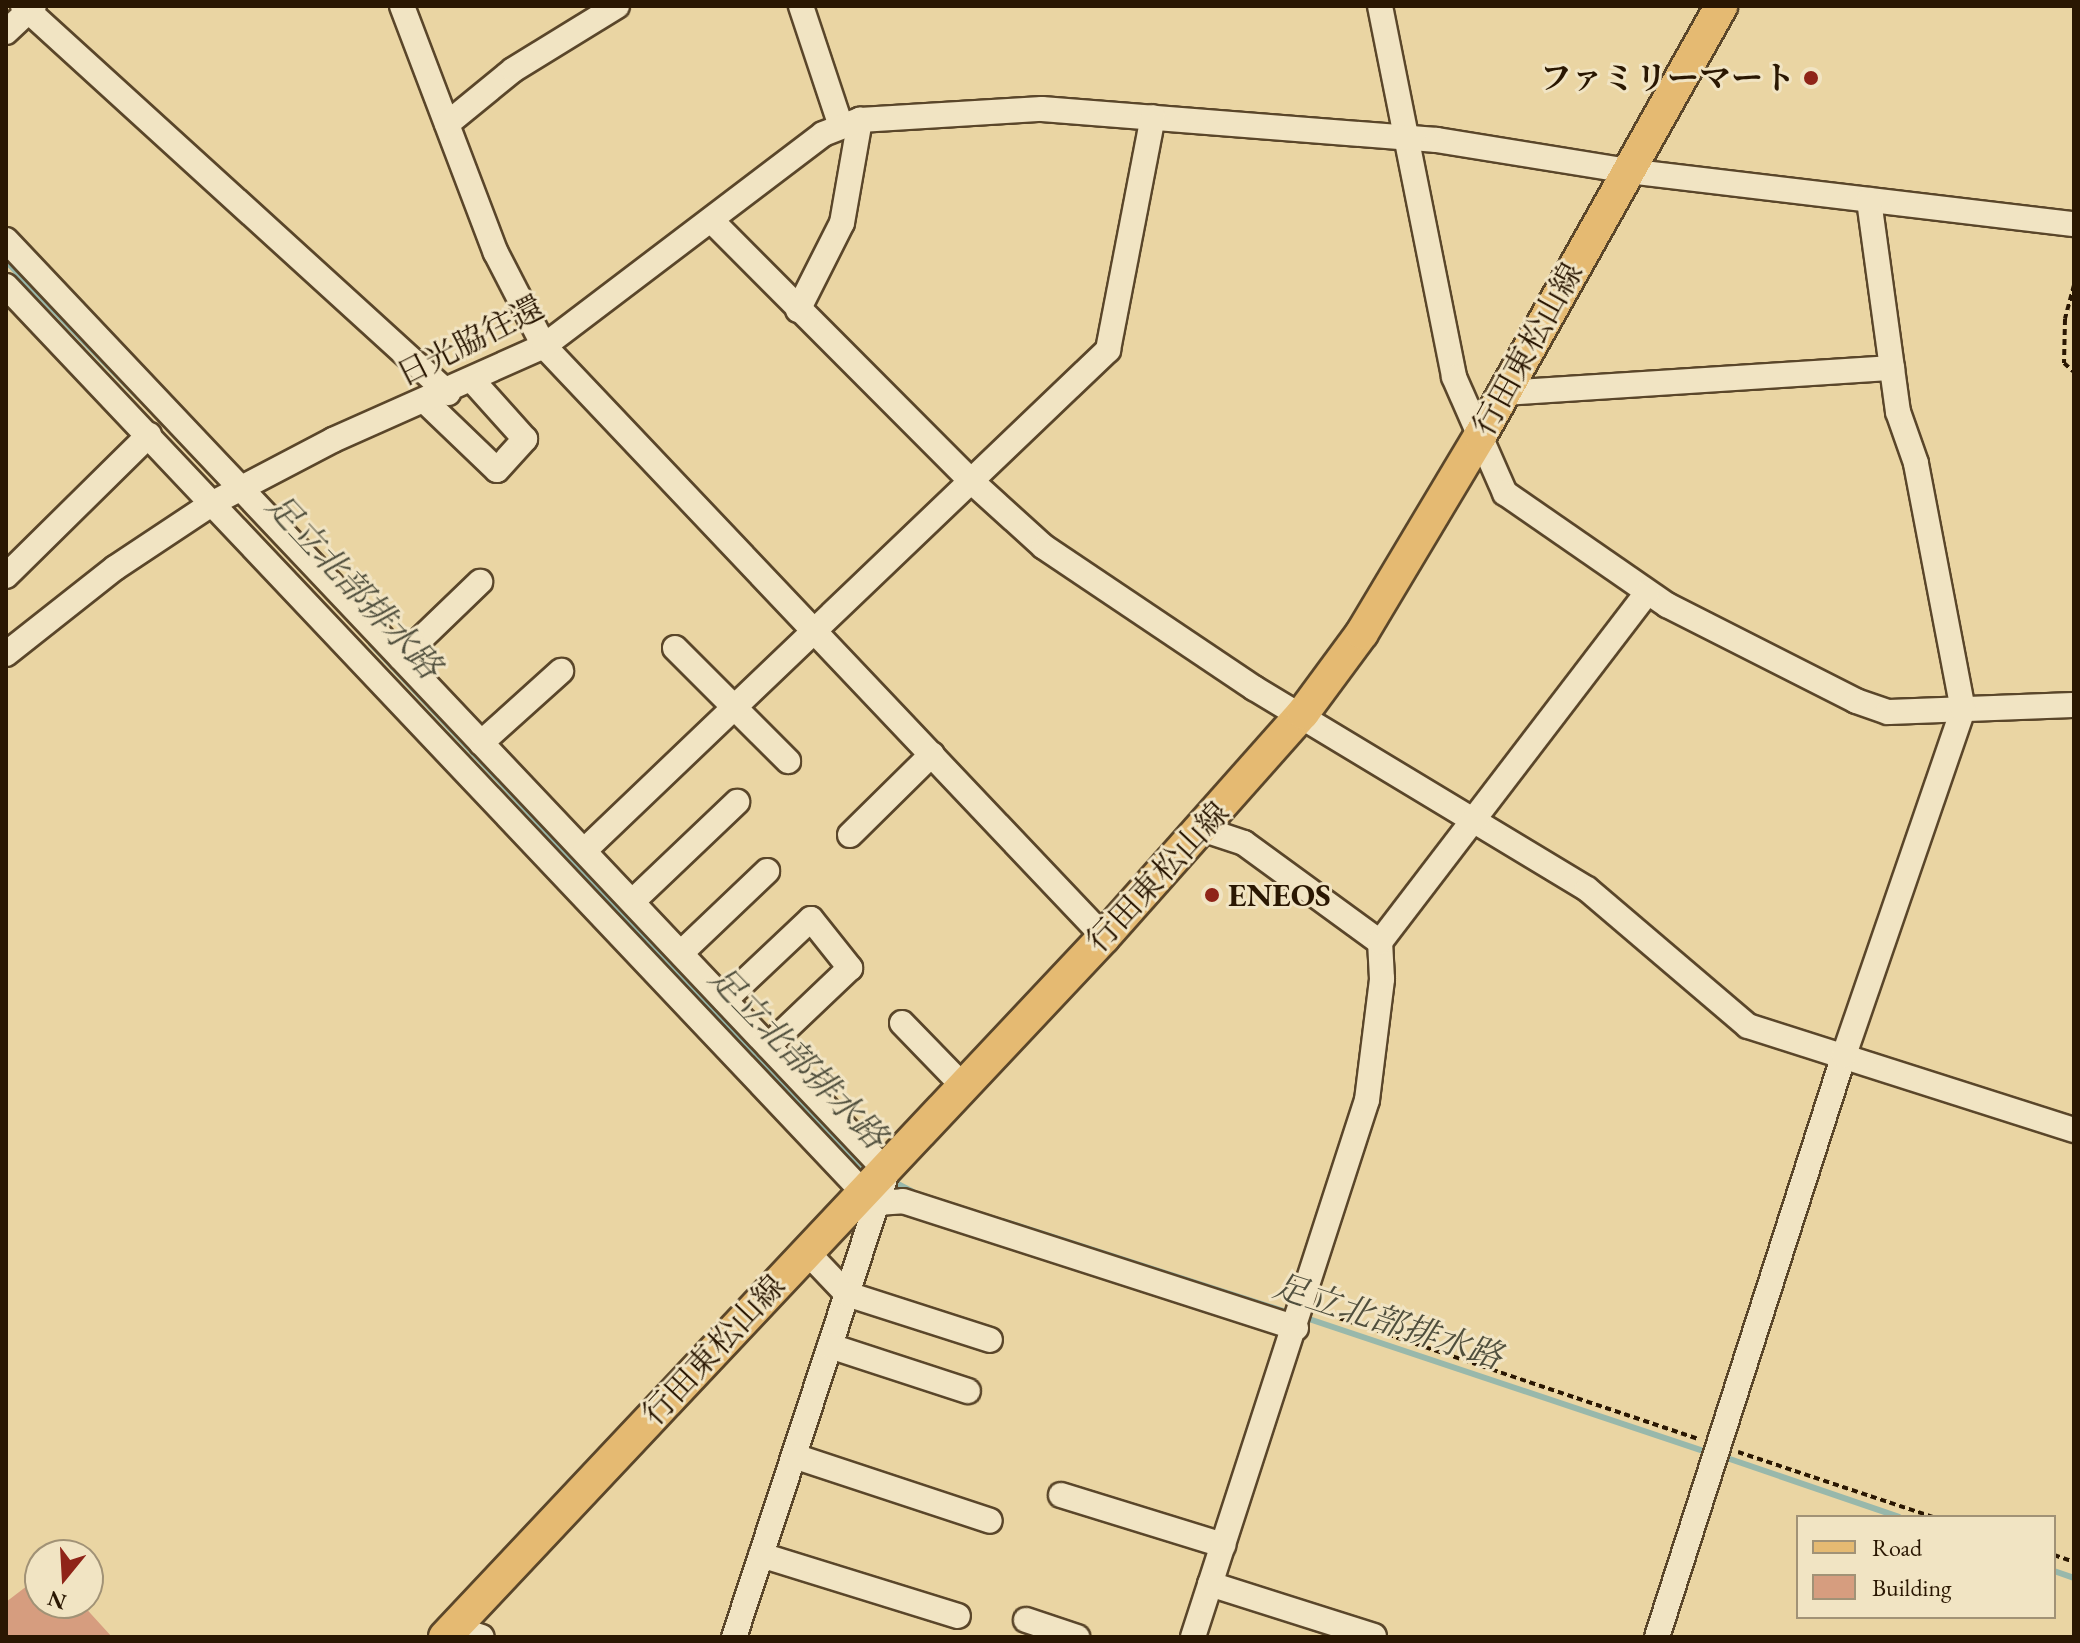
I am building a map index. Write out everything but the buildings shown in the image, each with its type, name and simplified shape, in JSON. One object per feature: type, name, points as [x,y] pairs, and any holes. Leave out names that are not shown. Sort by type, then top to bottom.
[{"type":"main road","name":"行田東松山線","points":[[460,1634],[806,1251],[874,1188],[963,1086],[1104,937],[1303,713],[1362,633],[1480,436],[1721,6]]},
{"type":"street","points":[[402,6],[496,253],[544,346],[1104,937]]},
{"type":"street","points":[[447,124],[513,70],[617,6]]},
{"type":"street","points":[[798,310],[842,223],[850,123],[801,6]]},
{"type":"street","points":[[1380,6],[1454,377],[1505,493],[1647,593],[1856,701],[1888,712],[2074,705]]},
{"type":"street","points":[[6,32],[29,8],[437,397],[497,470],[525,439],[473,381]]},
{"type":"street","points":[[850,123],[1042,109],[1409,141],[1437,140],[1628,171],[2074,224]]},
{"type":"street","points":[[585,850],[969,479],[1108,350],[1153,117]]},
{"type":"street","name":"日光脇往還","points":[[6,654],[115,568],[213,503],[333,440],[473,381],[544,346],[823,134],[850,123]]},
{"type":"street","points":[[1657,1637],[1844,1055],[1963,710],[1892,368],[1869,200]]},
{"type":"street","points":[[711,220],[969,479],[1044,547],[1254,688],[1303,713],[1587,889],[1748,1026],[2074,1130]]},
{"type":"street","points":[[6,240],[768,1046],[874,1188]]},
{"type":"street","points":[[6,286],[874,1188],[903,1201],[1299,1317]]},
{"type":"street","points":[[1504,393],[1892,368]]},
{"type":"street","points":[[6,576],[149,435]]},
{"type":"street","points":[[401,658],[480,582]]},
{"type":"street","points":[[1193,1637],[1367,1100],[1382,979],[1380,942],[1647,593]]},
{"type":"street","points":[[675,648],[788,761]]},
{"type":"street","points":[[481,743],[561,671]]},
{"type":"street","points":[[850,835],[932,754]]},
{"type":"street","points":[[633,901],[737,802]]},
{"type":"street","points":[[1202,829],[1244,843],[1380,942]]},
{"type":"street","points":[[681,953],[767,871]]},
{"type":"street","points":[[725,1000],[811,919],[850,968],[768,1046]]},
{"type":"street","points":[[902,1023],[963,1086]]},
{"type":"street","points":[[743,1635],[761,1555],[847,1294],[874,1188]]},
{"type":"street","points":[[806,1251],[847,1294],[990,1340]]},
{"type":"street","points":[[830,1346],[968,1391]]},
{"type":"street","points":[[794,1456],[990,1521]]},
{"type":"street","points":[[1061,1495],[1223,1545]]},
{"type":"street","points":[[761,1555],[958,1616]]},
{"type":"street","points":[[1210,1584],[1374,1636]]},
{"type":"street","points":[[1026,1620],[1077,1637]]},
{"type":"path","points":[[2074,285],[2065,319],[2064,363],[2074,372]]},
{"type":"path","points":[[1299,1317],[1718,1445],[1927,1515]]},
{"type":"waterway","name":"足立北部排水路","points":[[6,261],[138,397]]},
{"type":"waterway","name":"足立北部排水路","points":[[371,644],[856,1162],[869,1169]]},
{"type":"waterway","name":"足立北部排水路","points":[[890,1180],[912,1191]]},
{"type":"waterway","name":"足立北部排水路","points":[[1003,1221],[1293,1314]]},
{"type":"waterway","name":"足立北部排水路","points":[[1303,1317],[1710,1453]]},
{"type":"waterway","name":"足立北部排水路","points":[[1721,1456],[1893,1515]]},
{"type":"waterway","name":"足立北部排水路","points":[[2056,1572],[2074,1578]]},
{"type":"place","name":"ファミリーマート","points":[[1811,78]]},
{"type":"place","name":"ENEOS","points":[[1212,895]]}]
